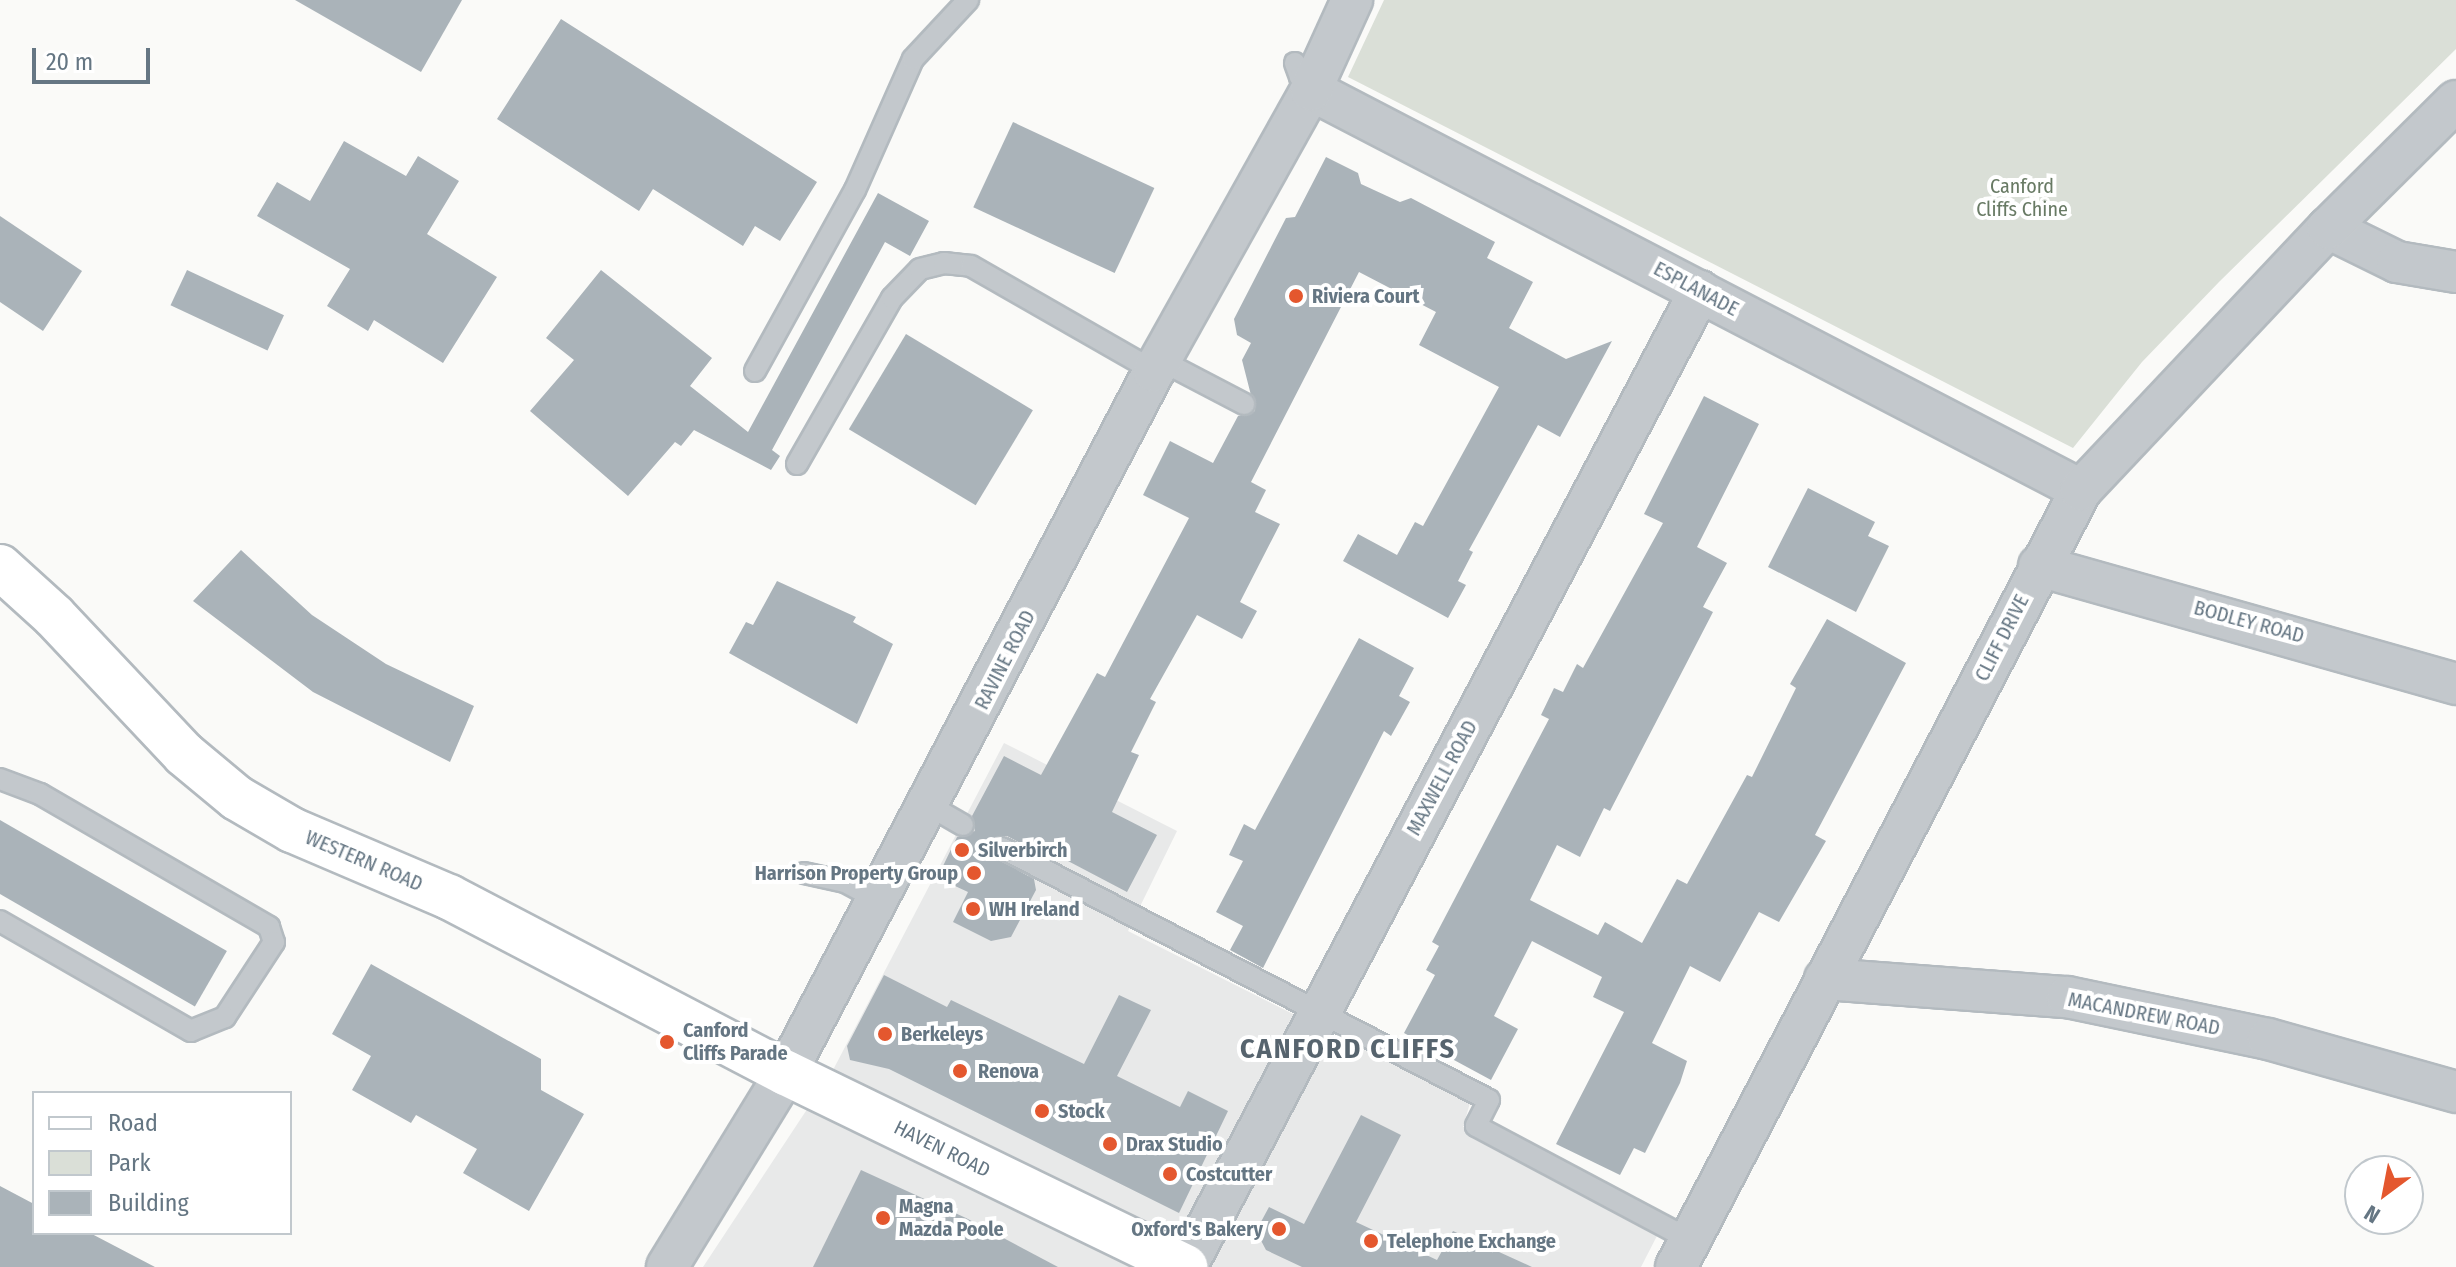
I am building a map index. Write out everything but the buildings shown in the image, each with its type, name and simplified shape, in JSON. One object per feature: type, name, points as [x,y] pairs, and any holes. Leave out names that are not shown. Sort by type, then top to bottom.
[{"type":"main road","name":"WESTERN ROAD","points":[[1,571],[184,754],[237,798],[292,830],[449,897],[786,1073]]},
{"type":"main road","name":"HAVEN ROAD","points":[[786,1073],[1186,1267]]},
{"type":"street","name":"RAVINE ROAD","points":[[667,1267],[786,1073],[879,900],[946,816],[1157,366],[1352,0]]},
{"type":"street","name":"ESPLANADE","points":[[1313,71],[1700,291],[2081,490]]},
{"type":"street","name":"CLIFF DRIVE","points":[[1683,1254],[2081,490],[2328,228],[2456,101]]},
{"type":"street","points":[[2328,228],[2397,262],[2456,272]]},
{"type":"street","name":"MAXWELL ROAD","points":[[1186,1267],[1700,291]]},
{"type":"street","name":"BODLEY ROAD","points":[[2039,566],[2456,684]]},
{"type":"street","name":"MACANDREW ROAD","points":[[1825,979],[2067,997],[2268,1039],[2456,1092]]},
{"type":"lane","points":[[755,371],[855,190],[913,59],[968,0]]},
{"type":"lane","points":[[797,464],[892,298],[920,269],[944,263],[971,266],[1157,366],[1244,404]]},
{"type":"lane","points":[[0,779],[40,794],[269,927],[274,942],[225,1017],[191,1031],[0,921]]},
{"type":"lane","points":[[1002,848],[1318,1016],[1489,1100],[1476,1126],[1683,1254]]},
{"type":"lane","points":[[804,873],[845,882],[879,900]]},
{"type":"shaded area","points":[[1004,743],[1177,831],[1128,931],[1470,1103],[1463,1127],[1660,1230],[1641,1267],[703,1267],[833,1070]]},
{"type":"green space","name":"Canford Cliffs Chine","points":[[1384,0],[2456,0],[2456,49],[2142,362],[2073,448],[1348,77]]},
{"type":"place","name":"Riviera Court","points":[[1296,296]]},
{"type":"place","name":"Silverbirch","points":[[962,850]]},
{"type":"place","name":"Harrison Property Group","points":[[974,873]]},
{"type":"place","name":"WH Ireland","points":[[973,909]]},
{"type":"place","name":"Berkeleys","points":[[885,1034]]},
{"type":"place","name":"Canford Cliffs Parade","points":[[667,1042]]},
{"type":"place","name":"Renova","points":[[960,1071]]},
{"type":"place","name":"Stock","points":[[1042,1111]]},
{"type":"place","name":"Drax Studio","points":[[1110,1144]]},
{"type":"place","name":"Costcutter","points":[[1170,1174]]},
{"type":"place","name":"Magna Mazda Poole","points":[[883,1218]]},
{"type":"place","name":"Oxford's Bakery","points":[[1279,1229]]},
{"type":"place","name":"Telephone Exchange","points":[[1371,1241]]},
{"type":"district","name":"CANFORD CLIFFS","points":[[1348,1049]]}]
